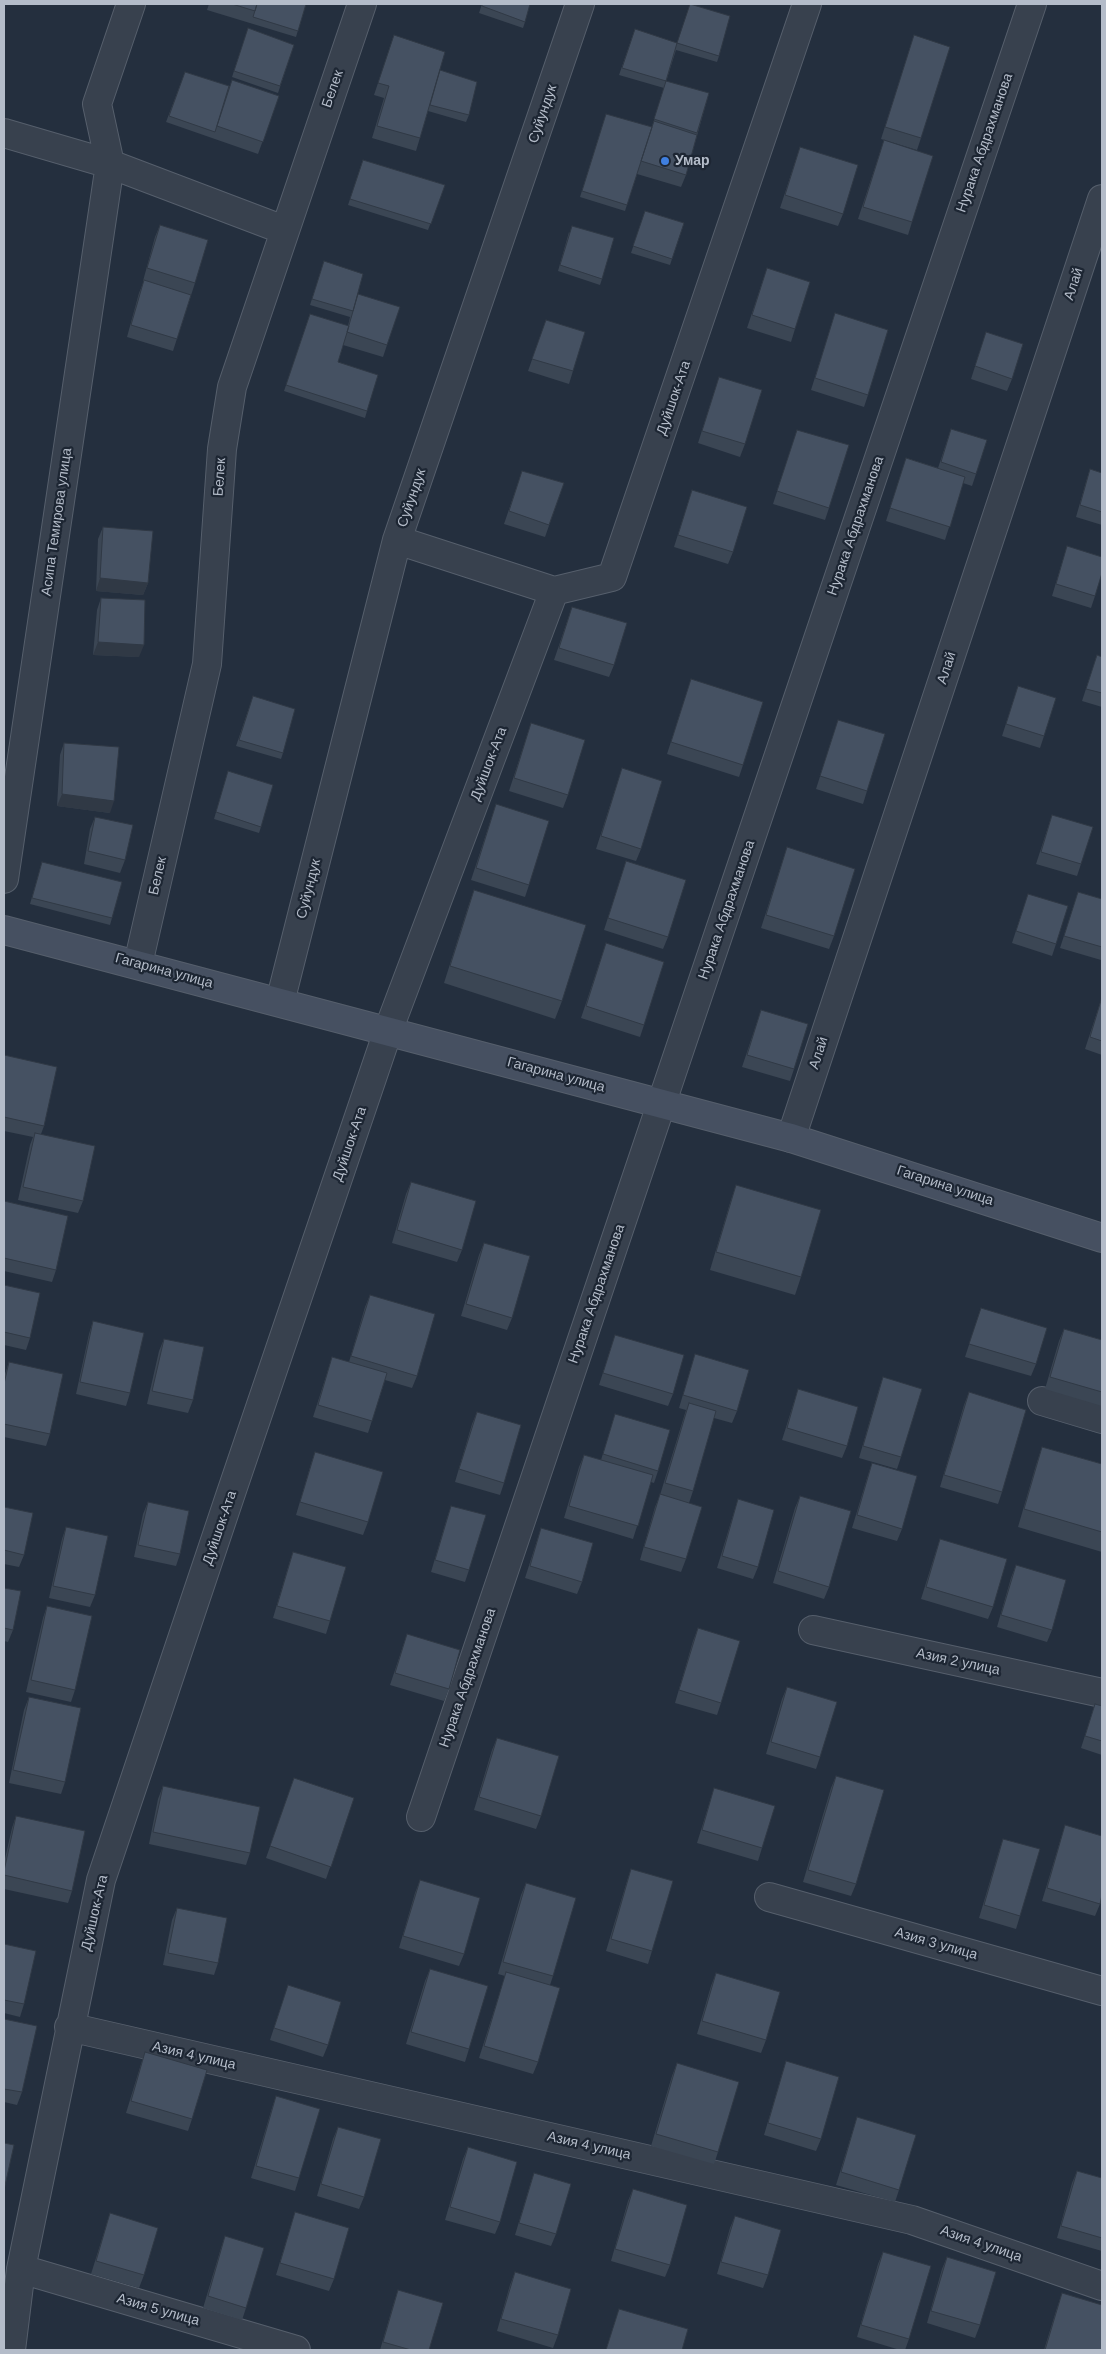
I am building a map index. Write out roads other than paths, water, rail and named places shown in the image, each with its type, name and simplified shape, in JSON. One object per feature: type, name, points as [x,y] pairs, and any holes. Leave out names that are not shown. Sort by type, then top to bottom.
[{"type":"main road","name":"Гагарина улица","points":[[4,930],[791,1138],[1102,1238]]},
{"type":"street","points":[[110,164],[97,104],[131,4]]},
{"type":"street","name":"Белек","points":[[138,964],[206,664],[222,449],[232,387],[362,4]]},
{"type":"street","name":"Суйундук","points":[[280,1002],[397,540],[580,4]]},
{"type":"street","name":"Дуйшок-Ата","points":[[11,2350],[21,2269],[69,2028],[101,1880],[388,1031],[554,590],[612,577],[807,4]]},
{"type":"street","name":"Нурака Абдрахманова","points":[[421,1816],[1032,4]]},
{"type":"street","points":[[4,133],[110,164],[284,230]]},
{"type":"street","name":"Асипа Темирова улица","points":[[4,879],[110,164]]},
{"type":"street","name":"Алай","points":[[791,1138],[1102,199]]},
{"type":"street","points":[[397,540],[554,590]]},
{"type":"street","points":[[1042,1400],[1102,1419]]},
{"type":"street","name":"Азия 2 улица","points":[[813,1630],[1102,1693]]},
{"type":"street","name":"Азия 3 улица","points":[[769,1897],[1102,1991]]},
{"type":"street","name":"Азия 4 улица","points":[[69,2028],[912,2220],[1102,2286]]},
{"type":"street","name":"Азия 5 улица","points":[[21,2269],[296,2350]]},
{"type":"place","name":"Умар","points":[[665,161]]}]
